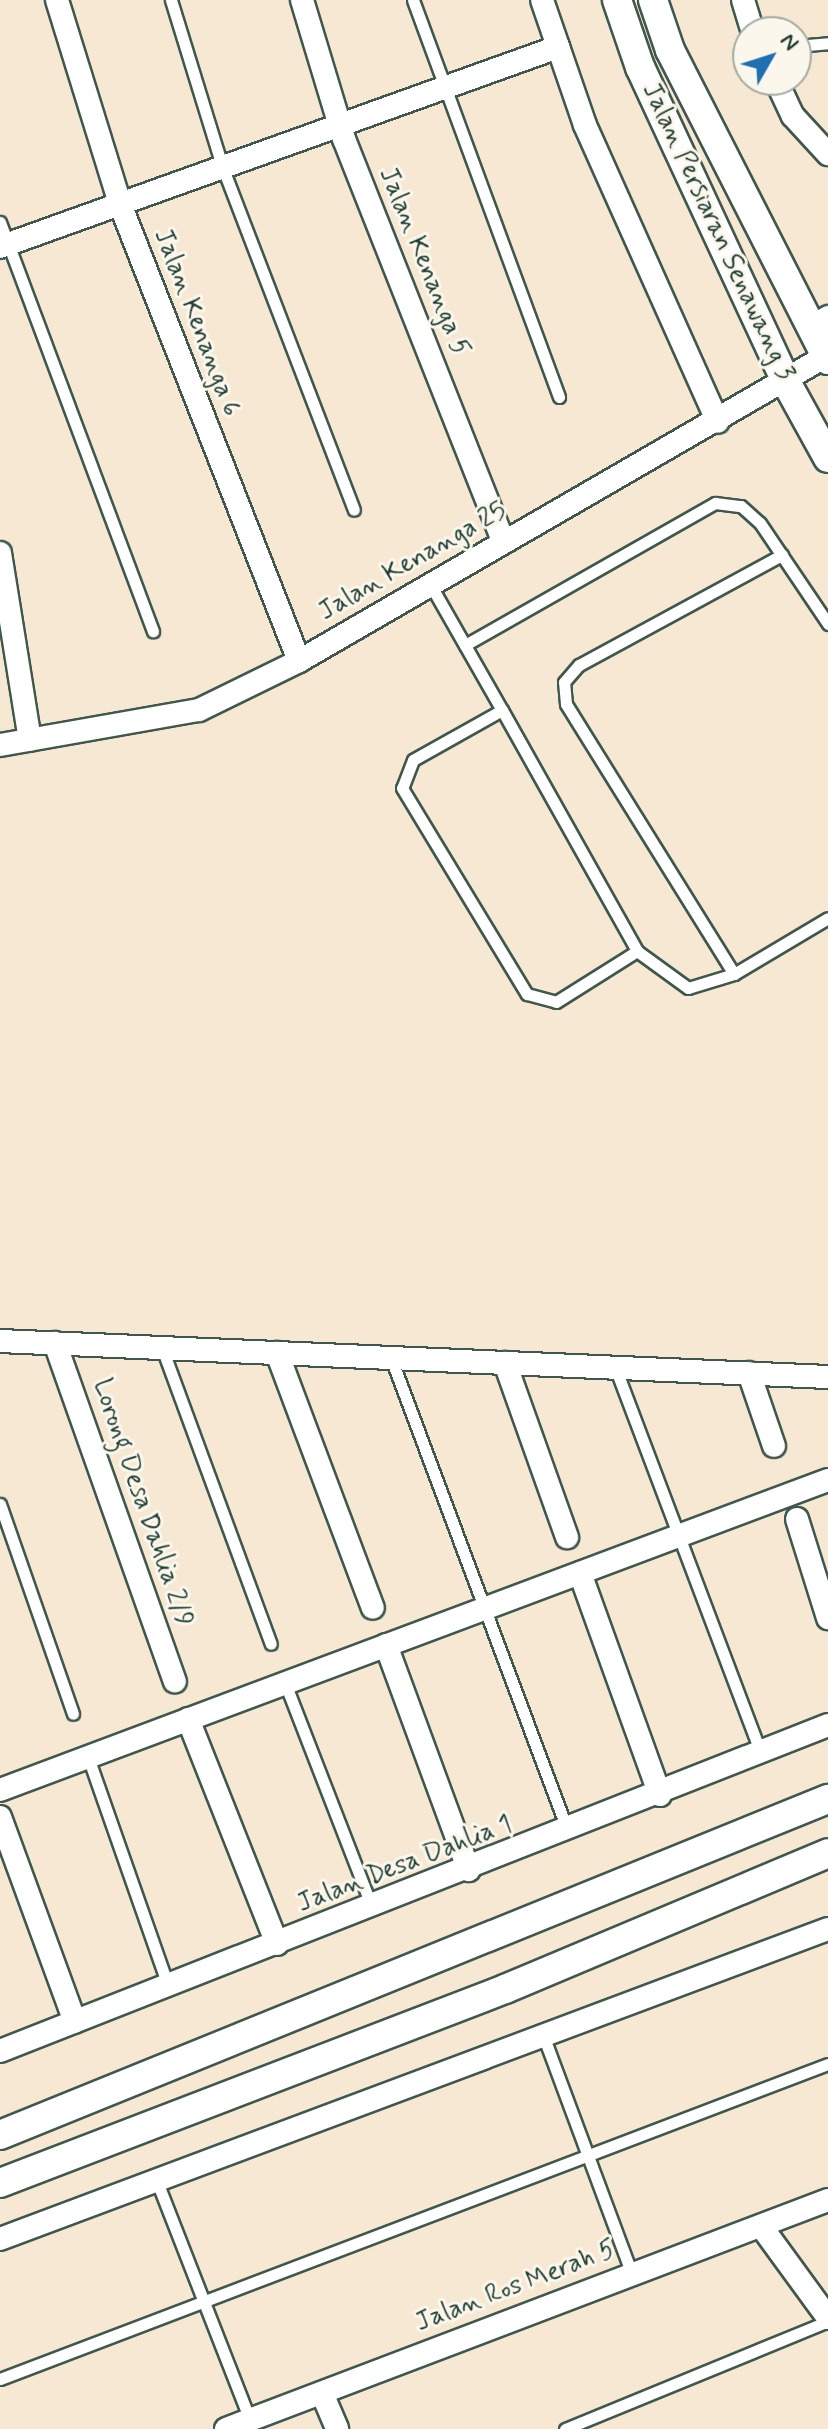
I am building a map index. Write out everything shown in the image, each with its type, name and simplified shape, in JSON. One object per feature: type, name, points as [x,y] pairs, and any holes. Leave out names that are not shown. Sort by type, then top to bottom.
[{"type":"street","name":"Jalan Kenanga 6","points":[[57,0],[120,204],[299,661]]},
{"type":"street","name":"Jalan Kenanga 5","points":[[302,0],[339,122],[503,541]]},
{"type":"street","points":[[542,0],[585,125],[717,421]]},
{"type":"street","name":"Jalan Persiaran Senawang 3","points":[[617,0],[640,67],[785,380],[828,458]]},
{"type":"street","name":"Jalan Persiaran Senawang 3","points":[[653,0],[670,50],[819,322],[827,358]]},
{"type":"street","points":[[4,245],[339,122],[558,47]]},
{"type":"street","points":[[784,96],[793,116],[828,154]]},
{"type":"street","name":"Jalan Kenanga 25","points":[[0,745],[199,710],[299,661],[503,541],[827,358]]},
{"type":"street","points":[[0,553],[30,740]]},
{"type":"street","points":[[0,1341],[828,1377]]},
{"type":"street","name":"Lorong Desa Dahlia 2/9","points":[[55,1343],[175,1681]]},
{"type":"street","points":[[277,1353],[373,1608]]},
{"type":"street","points":[[505,1363],[567,1537]]},
{"type":"street","points":[[749,1373],[774,1446]]},
{"type":"street","points":[[0,1790],[828,1480]]},
{"type":"street","points":[[797,1519],[828,1618]]},
{"type":"street","points":[[580,1573],[660,1795]]},
{"type":"street","points":[[386,1645],[469,1870]]},
{"type":"street","points":[[188,1719],[277,1944]]},
{"type":"street","name":"Jalan Desa Dahlia 1","points":[[0,2051],[568,1832],[828,1725]]},
{"type":"street","points":[[0,2135],[828,1799]]},
{"type":"street","points":[[0,1817],[75,2022]]},
{"type":"street","points":[[0,2183],[505,1989],[828,1853]]},
{"type":"street","points":[[0,2239],[828,1929]]},
{"type":"street","name":"Jalan Ros Merah 5","points":[[226,2429],[631,2272],[828,2200]]},
{"type":"street","points":[[761,2226],[828,2320]]},
{"type":"street","points":[[322,2393],[337,2429]]},
{"type":"lane","points":[[171,0],[222,166],[354,510]]},
{"type":"lane","points":[[413,0],[441,87],[559,397]]},
{"type":"lane","points":[[0,222],[4,245],[153,631]]},
{"type":"lane","points":[[465,645],[715,503],[741,506],[782,555],[828,624]]},
{"type":"lane","points":[[734,974],[566,704],[564,682],[579,665],[782,555]]},
{"type":"lane","points":[[430,584],[637,951],[688,988],[734,974],[828,918]]},
{"type":"lane","points":[[502,710],[413,760],[402,788],[527,994],[556,1002],[637,951]]},
{"type":"lane","points":[[162,1348],[271,1644]]},
{"type":"lane","points":[[390,1358],[482,1610],[568,1832]]},
{"type":"lane","points":[[615,1367],[762,1754]]},
{"type":"lane","points":[[0,1504],[73,1714]]},
{"type":"lane","points":[[285,1683],[372,1908]]},
{"type":"lane","points":[[88,1757],[168,1986]]},
{"type":"lane","points":[[543,2034],[631,2272]]},
{"type":"lane","points":[[0,2379],[589,2158],[828,2064]]},
{"type":"lane","points":[[156,2179],[250,2420]]},
{"type":"lane","points":[[565,2429],[828,2320]]}]
